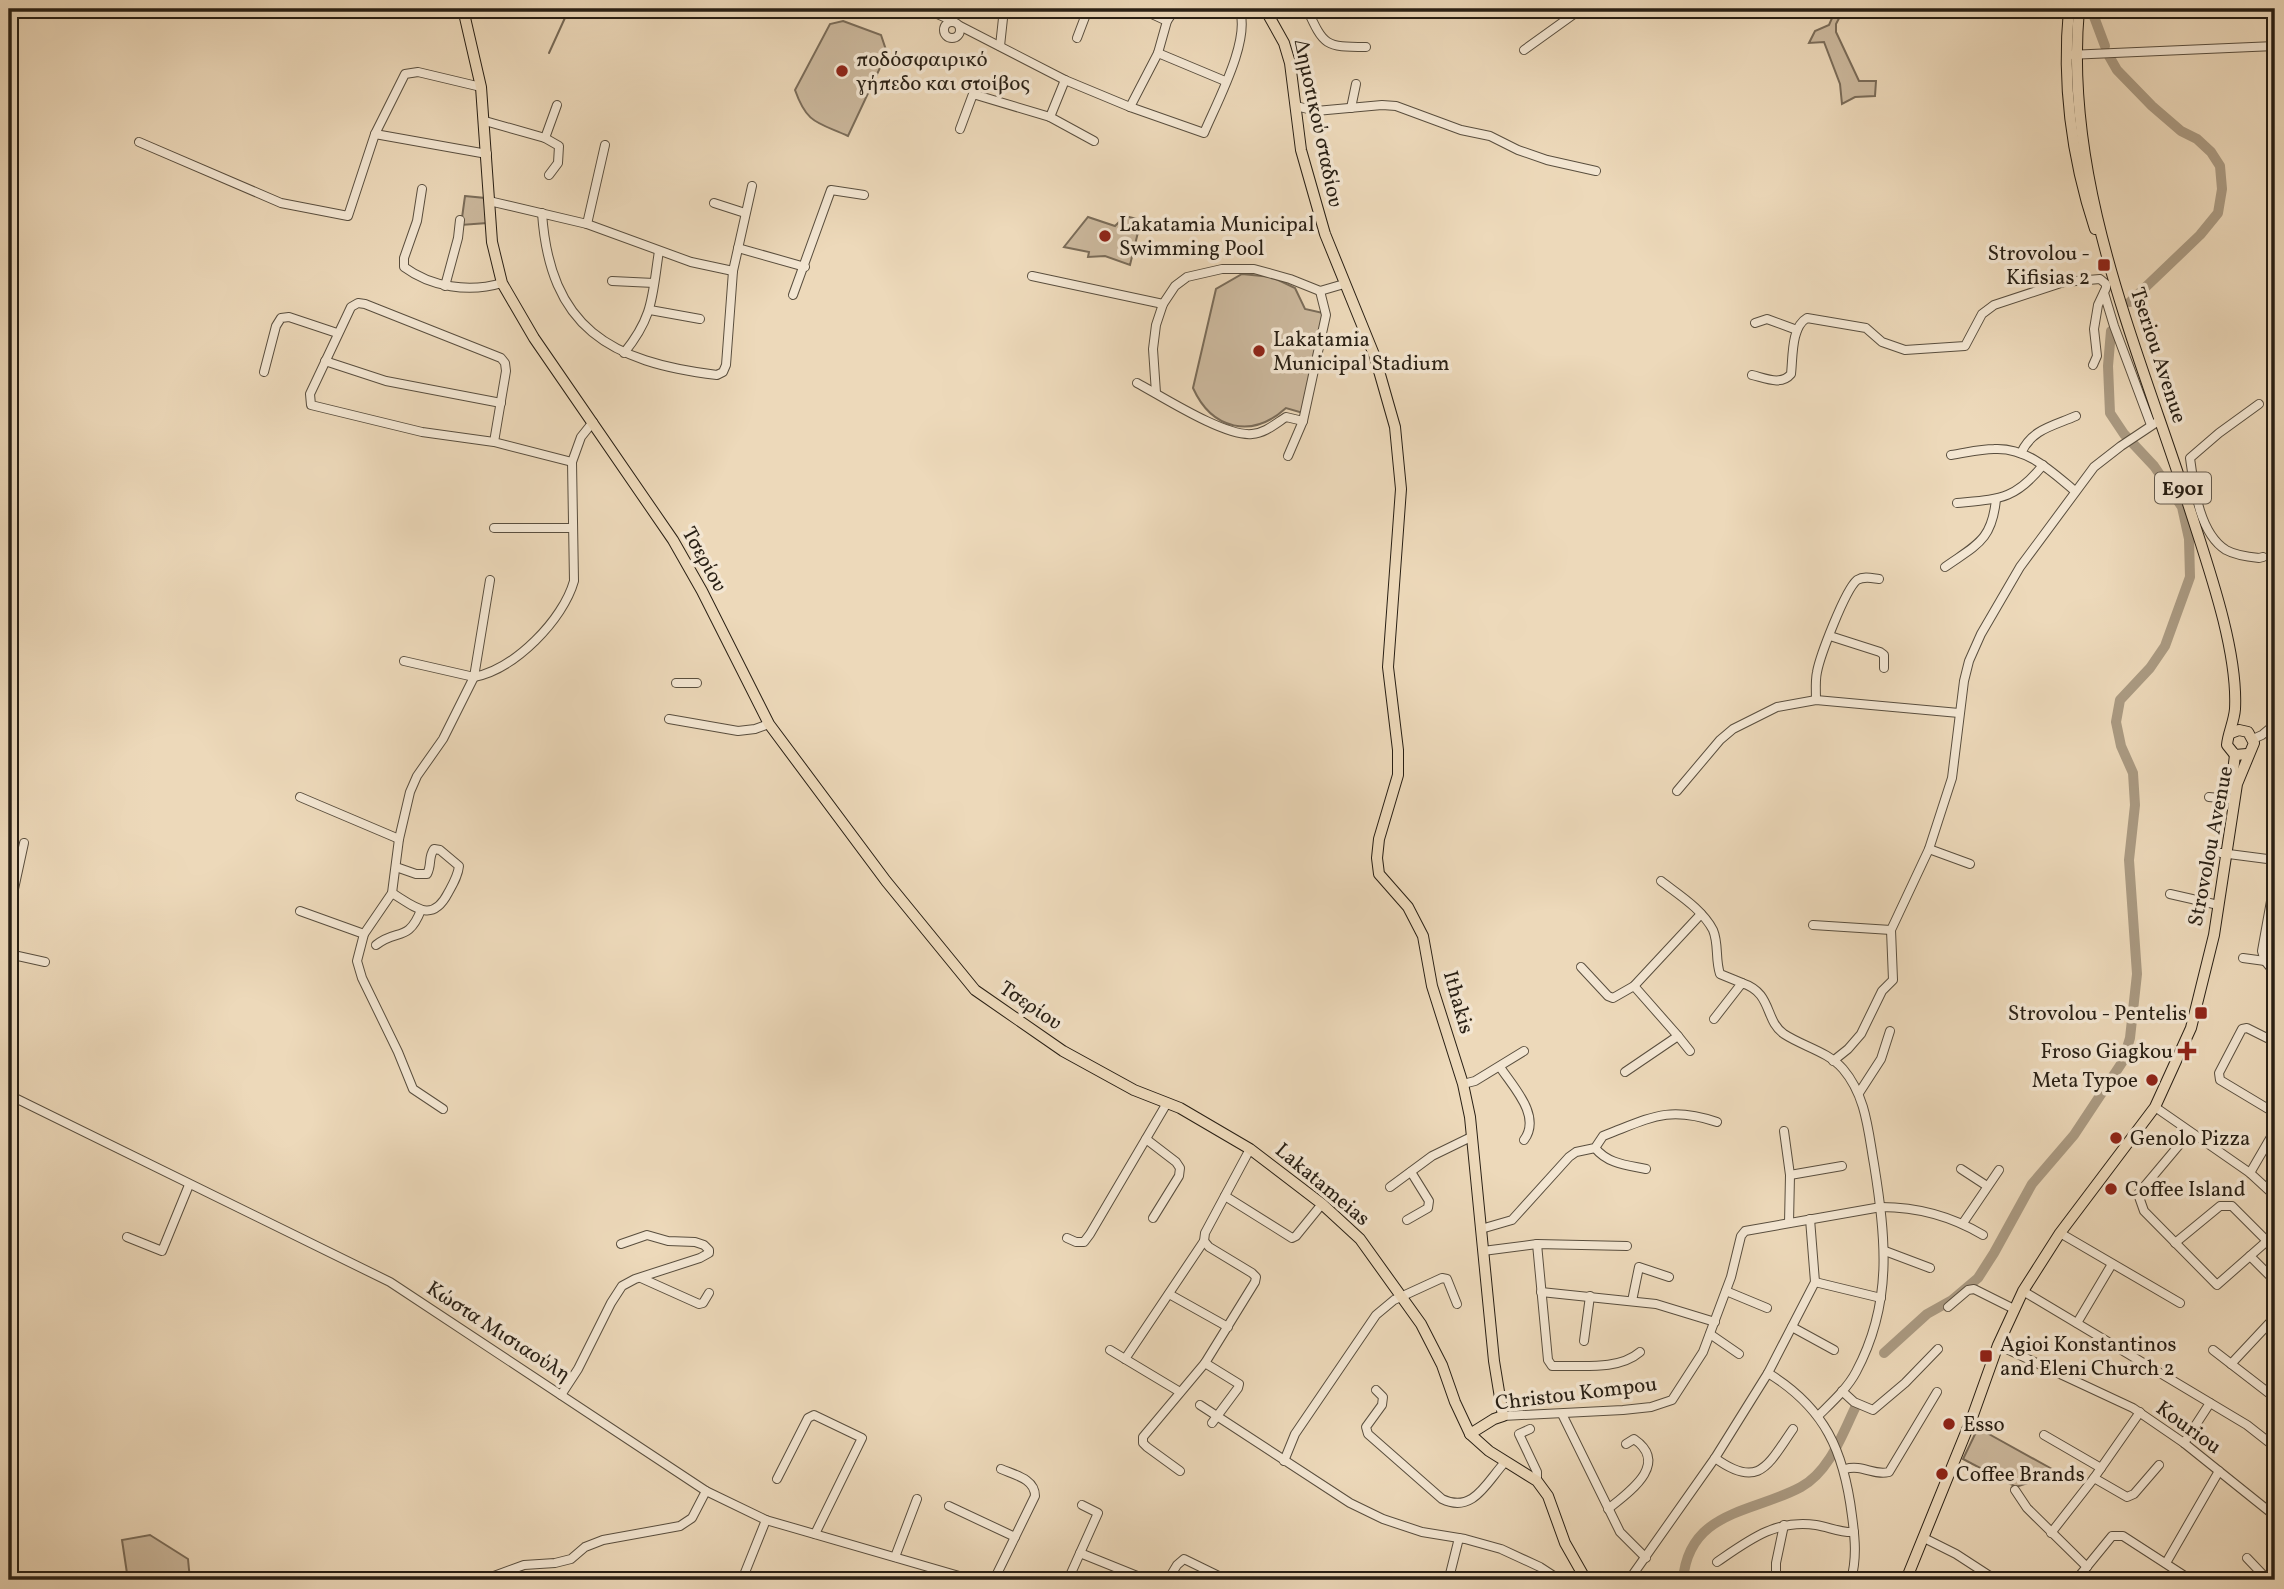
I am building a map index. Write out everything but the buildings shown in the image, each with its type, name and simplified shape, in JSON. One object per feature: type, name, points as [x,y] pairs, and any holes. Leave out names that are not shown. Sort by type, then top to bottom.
[{"type":"main road","name":"Τσερίου","points":[[463,9],[481,87],[492,242],[502,283],[534,338],[673,540],[702,591],[769,724],[887,881],[975,990],[1063,1051]]},
{"type":"main road","name":"Δημοτικού σταδίου","points":[[1265,9],[1284,43],[1301,150],[1325,234],[1375,357],[1395,427],[1401,489],[1393,613]]},
{"type":"main road","name":"Tseriou Avenue","points":[[2069,9],[2083,144],[2110,277]]},
{"type":"main road","name":"Tseriou Avenue","points":[[2079,9],[2073,55],[2073,142],[2087,204],[2156,423],[2196,509],[2231,654],[2235,708],[2231,733]]},
{"type":"main road","name":"Ithakis","points":[[1393,613],[1388,667],[1398,750],[1398,775],[1379,839],[1379,874],[1408,907],[1423,936],[1435,998],[1463,1084],[1494,1361],[1503,1416]]},
{"type":"main road","name":"Tseriou Avenue","points":[[2235,708],[2244,730]]},
{"type":"main road","points":[[2231,733],[2244,730]]},
{"type":"main road","name":"E901","points":[[2244,730],[2253,739],[2253,747],[2247,754]]},
{"type":"main road","name":"E901","points":[[2231,733],[2227,745],[2235,755]]},
{"type":"main road","points":[[2235,755],[2247,754]]},
{"type":"main road","name":"Strovolou Avenue","points":[[2210,944],[2209,934],[2223,853],[2237,784],[2247,754]]},
{"type":"main road","name":"Strovolou Avenue","points":[[1906,1580],[1998,1345],[2023,1290],[2060,1233],[2155,1107],[2191,1028],[2216,925],[2235,755]]},
{"type":"main road","name":"Lakatameias","points":[[1063,1051],[1135,1090],[1222,1131],[1322,1204],[1360,1239],[1429,1338],[1469,1431]]},
{"type":"main road","name":"Christou Kompou","points":[[1469,1431],[1503,1416]]},
{"type":"main road","points":[[1469,1431],[1480,1445],[1537,1481],[1548,1496],[1565,1542],[1586,1580]]},
{"type":"main road","points":[[1797,1580],[1840,1580]]},
{"type":"street","points":[[926,9],[1065,80],[1204,133],[1241,42],[1242,16],[1239,9]]},
{"type":"street","points":[[1000,46],[1004,9]]},
{"type":"street","points":[[1077,38],[1088,9]]},
{"type":"street","points":[[1141,9],[1167,21]]},
{"type":"street","points":[[1130,107],[1158,54],[1167,21],[1175,9]]},
{"type":"street","points":[[1307,9],[1325,41],[1337,47],[1366,47]]},
{"type":"street","points":[[1470,9],[1484,14],[1486,9]]},
{"type":"street","points":[[1524,50],[1581,9]]},
{"type":"street","points":[[2073,55],[2275,46]]},
{"type":"street","points":[[1158,54],[1225,81]]},
{"type":"street","points":[[139,142],[281,203],[348,216],[375,134],[405,74],[410,72],[481,87]]},
{"type":"street","points":[[1050,117],[1065,80]]},
{"type":"street","points":[[1351,108],[1356,84]]},
{"type":"street","points":[[960,129],[973,94],[1050,117],[1094,141]]},
{"type":"street","points":[[545,138],[557,105]]},
{"type":"street","points":[[1296,106],[1316,111],[1396,106],[1461,130],[1490,136],[1547,160],[1596,171]]},
{"type":"street","points":[[485,121],[545,138],[559,146],[558,163],[549,175]]},
{"type":"street","points":[[375,134],[487,154]]},
{"type":"street","points":[[587,224],[605,145]]},
{"type":"street","points":[[542,213],[545,248],[552,274],[562,295],[591,332],[624,353],[660,365],[702,373],[721,373],[726,365],[733,271],[751,186]]},
{"type":"street","points":[[422,190],[404,267],[445,286],[457,288],[489,287],[502,283]]},
{"type":"street","points":[[793,295],[831,190],[864,195]]},
{"type":"street","points":[[489,201],[587,224],[691,262],[733,271]]},
{"type":"street","points":[[714,203],[745,213]]},
{"type":"street","points":[[445,286],[460,220]]},
{"type":"street","points":[[738,248],[805,267]]},
{"type":"street","points":[[624,353],[641,332],[650,310],[659,251]]},
{"type":"street","points":[[1156,393],[1153,349],[1156,325],[1163,304],[1175,286],[1186,277],[1222,269],[1254,269],[1320,291],[1345,284]]},
{"type":"street","points":[[1032,276],[1163,304]]},
{"type":"street","points":[[1752,375],[1778,381],[1787,379],[1791,374],[1797,330],[1807,318],[1866,328],[1882,342],[1905,350],[1939,346],[1955,348],[1965,346],[1982,314],[1994,305],[2064,282],[2110,277],[2098,305],[2094,329],[2094,365]]},
{"type":"street","points":[[612,281],[654,283]]},
{"type":"street","points":[[1288,456],[1303,421],[1326,315],[1320,291]]},
{"type":"street","points":[[1833,1061],[1861,1034],[1882,991],[1894,980],[1891,930],[1929,849],[1952,778],[1959,713],[1969,661],[1981,634],[2020,567],[2094,467],[2134,436],[2156,423],[2114,326],[2104,292]]},
{"type":"street","points":[[494,442],[506,371],[505,363],[500,358],[361,303],[352,306],[310,394],[311,405],[422,432],[494,442],[572,462]]},
{"type":"street","points":[[650,310],[700,319]]},
{"type":"street","points":[[264,372],[276,326],[281,318],[289,317],[338,333]]},
{"type":"street","points":[[1755,323],[1766,319],[1797,330]]},
{"type":"street","points":[[325,361],[386,381],[501,403]]},
{"type":"street","points":[[1137,383],[1233,433],[1252,434],[1269,429],[1286,417],[1303,421]]},
{"type":"street","points":[[2259,404],[2219,432],[2190,458],[2196,509],[2215,540],[2228,551],[2263,557]]},
{"type":"street","points":[[2021,453],[2025,443],[2034,434],[2076,416]]},
{"type":"street","points":[[404,661],[474,677],[485,675],[535,644],[570,596],[574,581],[572,462],[581,437],[593,422]]},
{"type":"street","points":[[1951,455],[1993,449],[2021,453],[2043,464],[2075,491]]},
{"type":"street","points":[[1957,503],[1996,499],[2015,493],[2029,482],[2043,464]]},
{"type":"street","points":[[1945,567],[1989,533],[1994,520],[1996,499]]},
{"type":"street","points":[[494,528],[573,528]]},
{"type":"street","points":[[1816,700],[1816,677],[1849,591],[1857,581],[1866,577],[1879,579]]},
{"type":"street","points":[[443,1109],[414,1089],[362,978],[357,961],[364,934],[392,893],[399,839],[410,792],[417,776],[443,739],[474,677],[490,580]]},
{"type":"street","points":[[1830,636],[1880,652],[1884,655],[1884,668]]},
{"type":"street","points":[[676,683],[697,683]]},
{"type":"street","points":[[1677,790],[1720,740],[1733,729],[1777,707],[1816,700],[1959,713]]},
{"type":"street","points":[[669,719],[738,732],[769,724]]},
{"type":"street","points":[[2253,739],[2275,724]]},
{"type":"street","points":[[300,797],[399,839]]},
{"type":"street","points":[[2210,797],[2229,799]]},
{"type":"street","points":[[9,912],[24,843]]},
{"type":"street","points":[[392,893],[421,910],[432,911],[441,907],[458,874],[459,866],[440,850],[434,849],[430,855],[430,869],[427,874],[416,874],[396,867]]},
{"type":"street","points":[[1929,849],[1970,864]]},
{"type":"street","points":[[2223,853],[2275,860]]},
{"type":"street","points":[[2275,880],[2262,951],[2265,961],[2275,973]]},
{"type":"street","points":[[1661,881],[1701,914],[1713,931],[1720,974],[1761,994],[1775,1025],[1783,1033],[1826,1054],[1842,1068],[1860,1093],[1881,1207],[1885,1274],[1870,1337],[1856,1373],[1818,1416]]},
{"type":"street","points":[[2170,894],[2214,904]]},
{"type":"street","points":[[376,945],[387,936],[402,935],[415,925],[421,910]]},
{"type":"street","points":[[300,911],[364,934]]},
{"type":"street","points":[[1581,967],[1608,996],[1614,998],[1634,986],[1701,914]]},
{"type":"street","points":[[1813,925],[1891,930]]},
{"type":"street","points":[[9,954],[45,962]]},
{"type":"street","points":[[2243,958],[2265,961]]},
{"type":"street","points":[[1714,1019],[1742,983]]},
{"type":"street","points":[[1634,986],[1690,1051]]},
{"type":"street","points":[[2275,1042],[2246,1028],[2242,1029],[2219,1073],[2220,1080],[2275,1113]]},
{"type":"street","points":[[1860,1093],[1881,1059],[1890,1031]]},
{"type":"street","points":[[1625,1072],[1678,1036]]},
{"type":"street","points":[[1463,1084],[1475,1081],[1524,1051]]},
{"type":"street","points":[[1500,1066],[1528,1111],[1529,1133],[1524,1140]]},
{"type":"street","name":"Κώστα Μισιαούλη","points":[[9,1095],[390,1282],[706,1491],[766,1520],[895,1557],[945,1576],[973,1580]]},
{"type":"street","points":[[1067,1238],[1084,1242],[1090,1234],[1167,1103]]},
{"type":"street","points":[[2155,1107],[2249,1173],[2275,1196]]},
{"type":"street","points":[[1481,1229],[1512,1220],[1569,1157],[1576,1152],[1595,1148],[1603,1136],[1660,1114],[1690,1114],[1717,1122]]},
{"type":"street","points":[[2249,1173],[2271,1145],[2275,1130]]},
{"type":"street","points":[[1784,1131],[1790,1175],[1789,1223],[1881,1207],[1901,1207],[1929,1211],[1963,1223],[1983,1235]]},
{"type":"street","points":[[2190,1132],[2138,1195],[2144,1211],[2217,1285],[2275,1234]]},
{"type":"street","points":[[1390,1187],[1432,1156],[1471,1137]]},
{"type":"street","points":[[1146,1139],[1180,1168],[1179,1176],[1153,1218]]},
{"type":"street","points":[[1595,1148],[1601,1156],[1614,1162],[1646,1169]]},
{"type":"street","points":[[1125,1359],[1204,1241],[1205,1233],[1250,1149]]},
{"type":"street","points":[[1790,1175],[1842,1167]]},
{"type":"street","points":[[1961,1168],[1987,1186]]},
{"type":"street","points":[[1963,1223],[1999,1170]]},
{"type":"street","points":[[1407,1220],[1428,1208],[1429,1201],[1411,1172]]},
{"type":"street","points":[[127,1237],[162,1251],[189,1185]]},
{"type":"street","points":[[1225,1196],[1292,1238],[1322,1204]]},
{"type":"street","points":[[2175,1243],[2220,1206],[2226,1205],[2232,1206],[2267,1241]]},
{"type":"street","points":[[1629,1580],[1715,1458],[1768,1373],[1815,1282],[1810,1219]]},
{"type":"street","name":"Christou Kompou","points":[[1503,1416],[1562,1415],[1651,1407],[1672,1400],[1703,1352],[1726,1291],[1741,1236],[1745,1231],[1789,1223]]},
{"type":"street","points":[[2060,1233],[2180,1303]]},
{"type":"street","points":[[561,1395],[578,1369],[622,1286],[709,1253],[704,1245],[695,1242],[668,1241],[647,1235],[621,1244]]},
{"type":"street","points":[[1180,1471],[1143,1443],[1143,1437],[1205,1363],[1256,1277],[1204,1241]]},
{"type":"street","points":[[1537,1244],[1548,1360],[1552,1366],[1615,1364],[1632,1359],[1640,1352]]},
{"type":"street","points":[[1483,1251],[1537,1244],[1627,1246]]},
{"type":"street","points":[[1885,1251],[1930,1268]]},
{"type":"street","points":[[2250,1256],[2275,1281]]},
{"type":"street","points":[[2077,1323],[2112,1264]]},
{"type":"street","points":[[1632,1301],[1639,1267],[1670,1278]]},
{"type":"street","points":[[641,1278],[699,1304],[703,1303],[709,1293]]},
{"type":"street","points":[[1284,1461],[1295,1434],[1327,1389],[1361,1333],[1376,1315],[1402,1296],[1442,1278],[1447,1279],[1457,1304]]},
{"type":"street","points":[[1815,1282],[1881,1298]]},
{"type":"street","points":[[1948,1307],[1968,1290],[1974,1289],[2014,1309]]},
{"type":"street","points":[[2023,1290],[2247,1425],[2275,1447]]},
{"type":"street","points":[[1726,1291],[1767,1308]]},
{"type":"street","points":[[1541,1292],[1656,1304],[1715,1322]]},
{"type":"street","points":[[1169,1294],[1228,1327]]},
{"type":"street","points":[[1584,1340],[1590,1296]]},
{"type":"street","points":[[2231,1364],[2275,1317]]},
{"type":"street","points":[[1792,1327],[1834,1350]]},
{"type":"street","points":[[1710,1334],[1739,1354]]},
{"type":"street","name":"Kouriou","points":[[1998,1345],[2140,1412],[2184,1443],[2275,1516]]},
{"type":"street","points":[[1842,1391],[1854,1402],[1873,1410],[1938,1349]]},
{"type":"street","points":[[1110,1350],[1180,1392]]},
{"type":"street","points":[[2213,1350],[2270,1394],[2275,1394]]},
{"type":"street","points":[[1205,1363],[1239,1384],[1212,1423]]},
{"type":"street","points":[[1768,1373],[1804,1399],[1836,1446],[1845,1469],[1854,1532],[1856,1556],[1851,1580]]},
{"type":"street","points":[[1377,1390],[1382,1397],[1382,1405],[1366,1427],[1368,1434],[1442,1499],[1454,1505],[1464,1504],[1474,1498],[1505,1462]]},
{"type":"street","points":[[1845,1469],[1858,1466],[1880,1474],[1889,1472],[1937,1392]]},
{"type":"street","points":[[2184,1443],[2210,1403]]},
{"type":"street","points":[[1200,1405],[1350,1503],[1383,1519],[1422,1532],[1459,1538],[1509,1552],[1560,1580]]},
{"type":"street","points":[[2052,1533],[2140,1412]]},
{"type":"street","points":[[777,1479],[808,1418],[814,1415],[862,1438],[815,1534]]},
{"type":"street","points":[[1562,1415],[1626,1540],[1646,1558]]},
{"type":"street","points":[[1530,1429],[1519,1434],[1537,1472],[1537,1481]]},
{"type":"street","points":[[1715,1458],[1731,1470],[1747,1474],[1757,1472],[1773,1458],[1793,1429]]},
{"type":"street","points":[[2044,1435],[2101,1468]]},
{"type":"street","points":[[1608,1509],[1631,1490],[1648,1470],[1649,1460],[1639,1442],[1634,1439],[1626,1444]]},
{"type":"street","points":[[2094,1478],[2127,1497],[2134,1494],[2159,1465]]},
{"type":"street","points":[[994,1580],[1035,1496],[1031,1483],[1001,1469]]},
{"type":"street","points":[[2166,1563],[2219,1471]]},
{"type":"street","points":[[2015,1490],[2027,1508],[2087,1567]]},
{"type":"street","points":[[483,1580],[524,1565],[571,1559],[585,1547],[603,1540],[680,1526],[692,1518],[706,1491]]},
{"type":"street","points":[[895,1557],[917,1499]]},
{"type":"street","points":[[1068,1580],[1098,1513],[1082,1505]]},
{"type":"street","points":[[949,1506],[1015,1537]]},
{"type":"street","points":[[742,1580],[766,1520]]},
{"type":"street","points":[[1717,1562],[1758,1534],[1784,1525],[1817,1525],[1854,1532]]},
{"type":"street","points":[[1776,1580],[1776,1563],[1784,1525]]},
{"type":"street","points":[[2076,1580],[2112,1536],[2123,1536],[2191,1580]]},
{"type":"street","points":[[1450,1574],[1459,1538]]},
{"type":"street","points":[[1924,1538],[1956,1554],[1996,1580]]},
{"type":"street","points":[[1080,1553],[1147,1580]]},
{"type":"street","points":[[2247,1558],[2268,1580]]},
{"type":"street","points":[[1168,1580],[1184,1559],[1227,1580]]},
{"type":"shaded area","points":[[1836,9],[1844,9],[1836,24],[1836,32],[1859,81],[1876,81],[1875,96],[1855,97],[1842,104],[1840,84],[1824,42],[1809,43],[1815,31],[1829,25]]},
{"type":"shaded area","name":"ποδόσφαιρικό γήπεδο και στοίβος","points":[[843,21],[881,35],[887,53],[848,136],[809,116],[795,90],[830,24]]},
{"type":"shaded area","points":[[465,196],[485,198],[487,223],[461,225]]},
{"type":"shaded area","name":"Lakatamia Municipal Swimming Pool","points":[[1125,216],[1141,220],[1130,265],[1105,256],[1088,257],[1089,252],[1064,247],[1088,217],[1115,226]]},
{"type":"shaded area","name":"Lakatamia Municipal Stadium","points":[[1242,274],[1272,277],[1295,288],[1305,309],[1323,313],[1303,413],[1286,408],[1260,424],[1247,426],[1222,421],[1201,402],[1193,388],[1216,289]]},
{"type":"shaded area","points":[[1978,1428],[2052,1469],[2052,1475],[2016,1487],[1963,1459]]},
{"type":"shaded area","points":[[150,1535],[188,1559],[190,1580],[128,1580],[122,1540]]},
{"type":"waterway","points":[[549,53],[569,9]]},
{"type":"waterway","points":[[2096,9],[2093,14],[2105,46]]},
{"type":"waterway","points":[[2109,56],[2117,70],[2152,106],[2211,152],[2220,166],[2222,189],[2218,213],[2200,235],[2130,302]]},
{"type":"waterway","points":[[1884,1353],[1927,1314],[1952,1300],[1978,1278],[2032,1184],[2074,1135],[2123,1061],[2130,1038],[2137,974],[2129,860],[2135,805],[2133,773],[2121,746],[2116,722],[2120,700],[2150,668],[2165,646],[2190,577],[2189,539],[2182,507],[2154,466],[2124,434],[2110,413],[2108,366],[2111,331]]},
{"type":"waterway","points":[[1683,1580],[1688,1557],[1697,1540],[1710,1527],[1726,1517],[1782,1496],[1811,1480],[1834,1452],[1855,1408]]},
{"type":"place","name":"ποδόσφαιρικό γήπεδο και στοίβος","points":[[842,71]]},
{"type":"place","name":"Lakatamia Municipal Swimming Pool","points":[[1105,236]]},
{"type":"place","name":"Strovolou - Kifisias 2","points":[[2104,265]]},
{"type":"place","name":"Lakatamia Municipal Stadium","points":[[1259,351]]},
{"type":"place","name":"Strovolou - Pentelis","points":[[2201,1013]]},
{"type":"place","name":"Froso Giagkou","points":[[2187,1051]]},
{"type":"place","name":"Meta Typoe","points":[[2152,1080]]},
{"type":"place","name":"Genolo Pizza","points":[[2116,1138]]},
{"type":"place","name":"Coffee Island","points":[[2111,1189]]},
{"type":"place","name":"Agioi Konstantinos and Eleni Church 2","points":[[1986,1356]]},
{"type":"place","name":"Esso","points":[[1949,1424]]},
{"type":"place","name":"Coffee Brands","points":[[1942,1474]]}]
